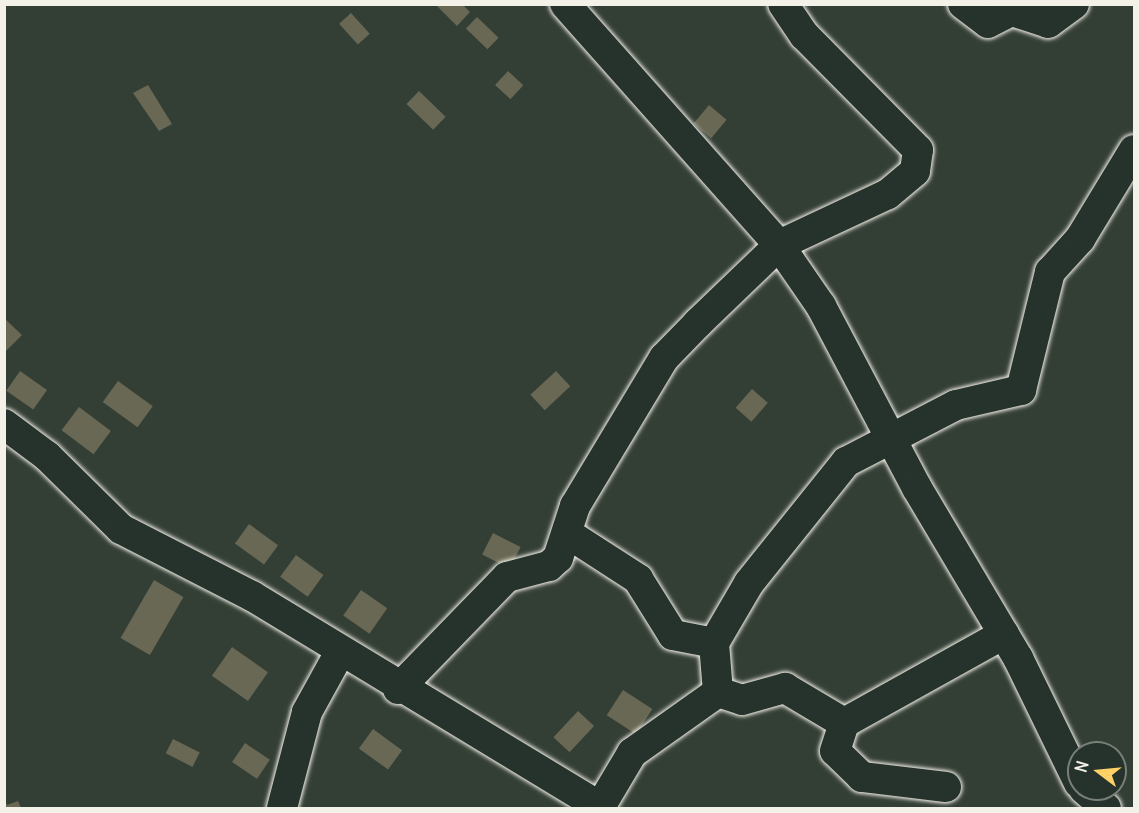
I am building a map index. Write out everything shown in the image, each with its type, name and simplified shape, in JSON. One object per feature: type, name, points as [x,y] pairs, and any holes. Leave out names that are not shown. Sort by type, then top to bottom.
[{"type":"street","points":[[565,4],[779,245],[821,306],[1004,634],[1067,759]]},
{"type":"street","points":[[398,689],[507,577],[549,566],[558,558],[575,506],[664,358],[779,245],[888,194],[921,162],[918,150],[804,35],[783,4]]},
{"type":"street","points":[[963,4],[988,23],[1012,11],[1047,23],[1074,4]]},
{"type":"street","points":[[718,692],[714,643],[788,530],[846,462],[891,434],[972,399],[1022,390],[1050,272],[1080,238],[1134,150]]},
{"type":"street","points":[[4,424],[47,456],[121,529],[252,596],[398,689],[601,808],[632,753],[718,692]]},
{"type":"street","points":[[567,533],[638,579],[673,635],[714,643]]},
{"type":"street","points":[[946,787],[862,777],[835,751],[844,723],[1004,634]]},
{"type":"street","points":[[282,808],[307,712],[340,652]]},
{"type":"street","points":[[718,692],[742,700],[785,688],[844,723]]},
{"type":"building","points":[[435,4],[462,4],[470,12],[457,26]]},
{"type":"building","points":[[351,13],[370,34],[358,45],[339,24]]},
{"type":"building","points":[[477,17],[499,38],[487,49],[466,29]]},
{"type":"building","points":[[508,71],[523,85],[510,99],[495,85]]},
{"type":"building","points":[[148,85],[172,124],[159,131],[133,93]]},
{"type":"building","points":[[419,91],[446,117],[433,130],[406,104]]},
{"type":"building","points":[[709,105],[727,120],[711,138],[694,123]]},
{"type":"building","points":[[4,318],[22,335],[4,353]]},
{"type":"building","points":[[20,371],[47,390],[33,410],[6,391]]},
{"type":"building","points":[[556,371],[570,386],[545,410],[530,395]]},
{"type":"building","points":[[118,381],[153,406],[138,427],[103,402]]},
{"type":"building","points":[[752,389],[768,403],[751,422],[736,408]]},
{"type":"building","points":[[79,407],[111,431],[93,454],[62,430]]},
{"type":"building","points":[[249,524],[278,545],[264,565],[235,543]]},
{"type":"building","points":[[493,533],[521,547],[510,568],[482,554]]},
{"type":"building","points":[[296,555],[324,575],[308,597],[280,577]]},
{"type":"building","points":[[154,580],[183,597],[150,655],[121,638]]},
{"type":"building","points":[[361,590],[387,608],[369,634],[343,615]]},
{"type":"building","points":[[232,647],[268,672],[248,701],[212,676]]},
{"type":"building","points":[[623,690],[652,709],[636,734],[607,715]]},
{"type":"building","points":[[578,711],[594,726],[570,752],[553,737]]},
{"type":"building","points":[[373,729],[402,750],[388,770],[359,748]]},
{"type":"building","points":[[173,739],[200,753],[192,767],[166,753]]},
{"type":"building","points":[[245,743],[270,760],[257,779],[232,762]]},
{"type":"building","points":[[4,798],[7,805],[18,801],[21,808],[4,808]]}]
